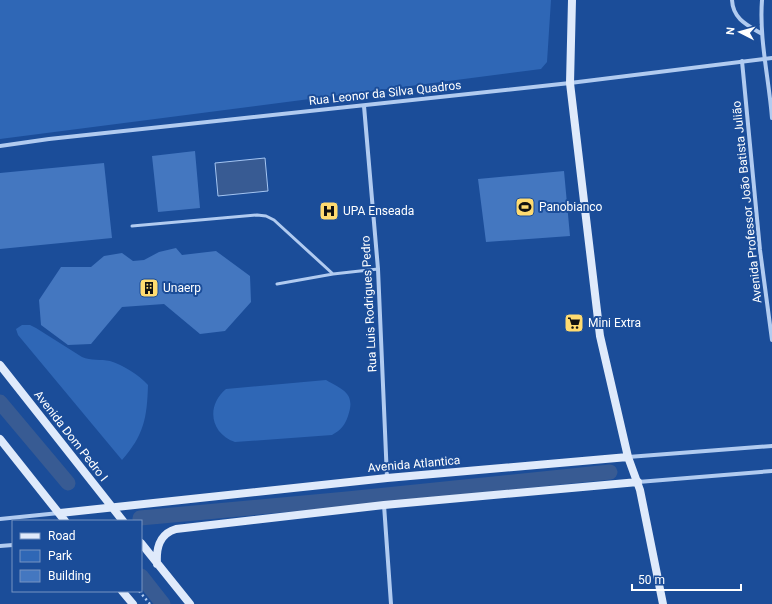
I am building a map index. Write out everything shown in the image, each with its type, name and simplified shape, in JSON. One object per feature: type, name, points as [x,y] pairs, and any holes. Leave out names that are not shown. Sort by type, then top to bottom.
[{"type":"main road","points":[[572,0],[570,83],[600,336],[628,457],[638,482],[663,604]]},
{"type":"main road","name":"Avenida Dom Pedro I","points":[[0,366],[123,520]]},
{"type":"main road","points":[[0,439],[64,520]]},
{"type":"main road","name":"Avenida Atlantica","points":[[60,513],[387,478],[628,457]]},
{"type":"main road","points":[[157,564],[157,547],[160,540],[169,531],[176,529],[384,505],[638,482]]},
{"type":"main road","points":[[142,544],[190,604]]},
{"type":"main road","points":[[123,592],[133,604]]},
{"type":"street","points":[[732,0],[734,14],[741,22],[762,34]]},
{"type":"street","points":[[762,0],[762,34],[772,118]]},
{"type":"street","name":"Rua Leonor da Silva Quadros","points":[[0,146],[570,83],[772,58]]},
{"type":"street","name":"Avenida Professor João Batista Julião","points":[[742,62],[760,250],[772,340]]},
{"type":"street","name":"Rua Luis Rodrigues Pedro","points":[[364,106],[378,269],[387,478]]},
{"type":"street","name":"Avenida Atlantica","points":[[628,457],[772,446]]},
{"type":"street","points":[[638,482],[772,471]]},
{"type":"street","points":[[384,505],[391,604]]},
{"type":"street","points":[[0,519],[60,513]]},
{"type":"street","points":[[0,546],[12,545]]},
{"type":"lane","points":[[132,226],[257,215],[266,216],[274,220],[332,274]]},
{"type":"lane","points":[[277,284],[332,274],[378,269]]},
{"type":"path","points":[[140,592],[150,604]]},
{"type":"green space","points":[[0,0],[551,0],[547,62],[541,69],[0,139]]},
{"type":"green space","points":[[22,325],[30,325],[36,328],[82,357],[110,361],[120,365],[135,374],[148,385],[147,407],[143,426],[140,434],[122,460],[18,335],[16,329]]},
{"type":"green space","points":[[326,380],[343,390],[349,397],[350,402],[346,422],[332,435],[235,442],[227,438],[216,426],[213,411],[215,403],[226,389]]},
{"type":"shaded area","points":[[265,158],[268,191],[218,196],[215,163]]},
{"type":"building","points":[[195,151],[200,208],[158,212],[152,156]]},
{"type":"building","points":[[104,163],[112,238],[0,249],[0,173]]},
{"type":"building","name":"Panobianco","points":[[564,171],[570,236],[486,242],[478,179]]},
{"type":"building","name":"Unaerp","points":[[176,248],[182,255],[216,251],[250,276],[251,302],[225,331],[200,334],[164,304],[122,307],[91,344],[68,345],[41,325],[39,300],[61,267],[91,267],[104,256],[122,253],[133,261],[144,260],[159,252]]},
{"type":"waterway","points":[[0,402],[68,483]]},
{"type":"waterway","points":[[140,518],[347,499],[610,472]]},
{"type":"waterway","points":[[142,577],[163,604]]},
{"type":"place","name":"Panobianco","points":[[525,207]]},
{"type":"place","name":"UPA Enseada","points":[[329,211]]},
{"type":"place","name":"Unaerp","points":[[149,288]]},
{"type":"place","name":"Mini Extra","points":[[574,323]]}]
